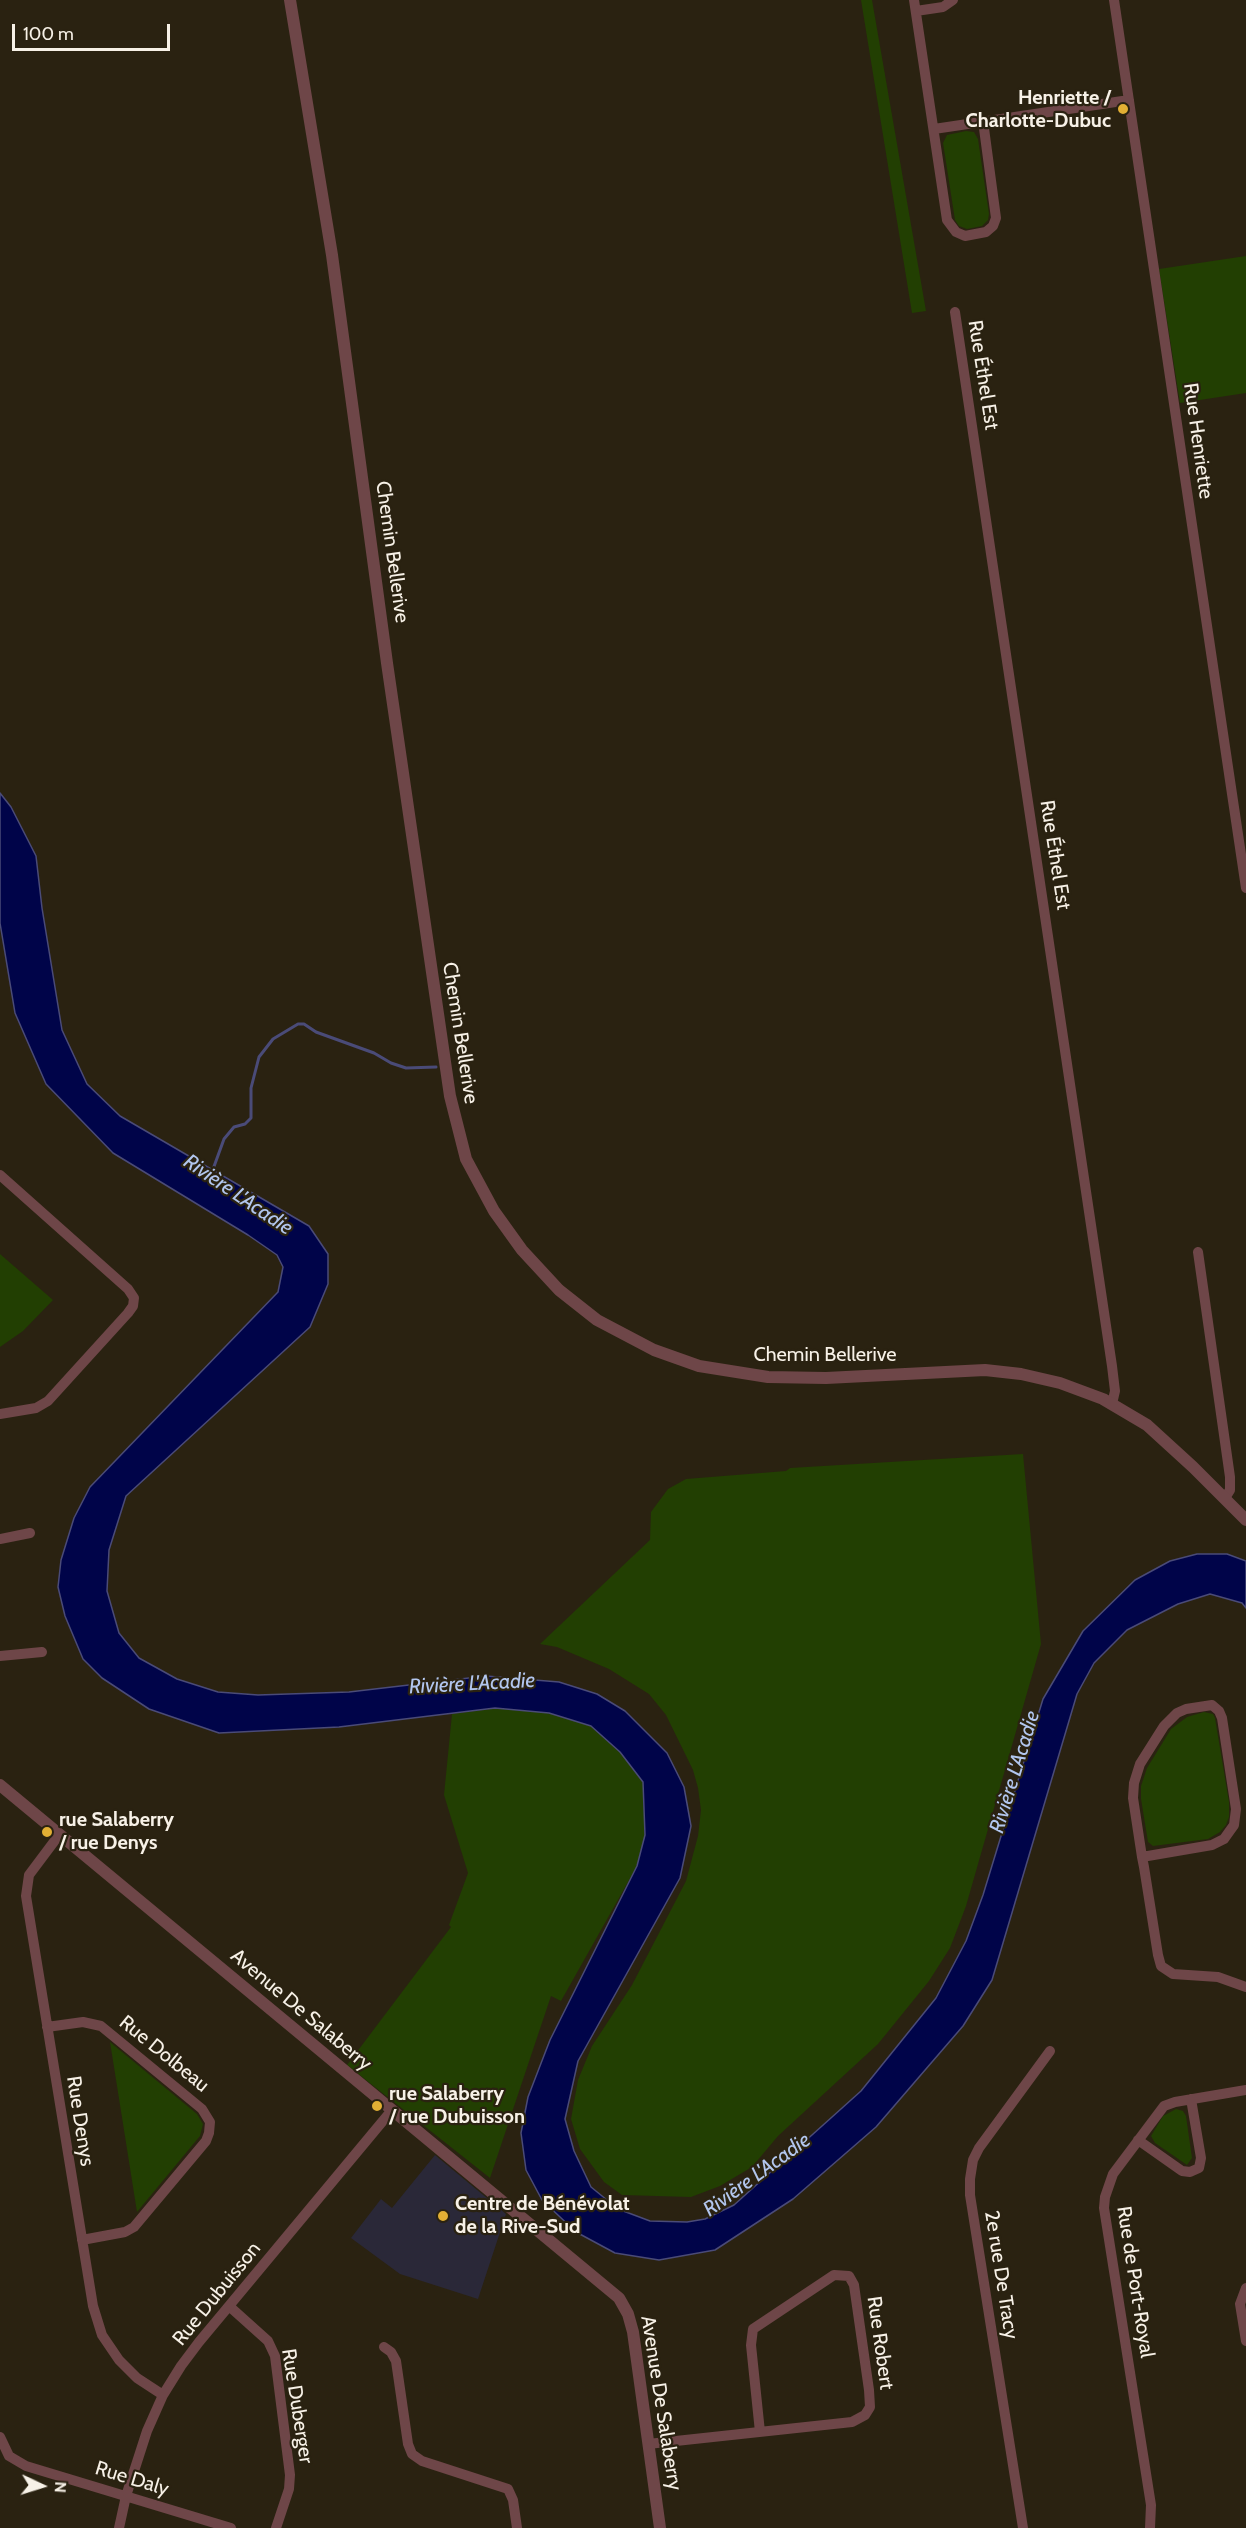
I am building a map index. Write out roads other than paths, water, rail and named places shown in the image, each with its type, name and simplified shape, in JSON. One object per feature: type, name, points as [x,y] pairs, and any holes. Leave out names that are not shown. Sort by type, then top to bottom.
[{"type":"street","name":"Chemin Bellerive","points":[[290,0],[333,262],[388,672],[450,1096],[464,1151],[480,1188],[515,1242],[559,1290],[621,1334],[677,1359],[729,1372],[779,1378],[826,1378],[964,1370],[1003,1372],[1060,1383],[1112,1404],[1133,1416],[1162,1438],[1246,1520]]},
{"type":"street","points":[[953,0],[943,7],[915,6],[947,220],[956,232],[965,236],[975,236],[990,230],[997,214],[982,122]]},
{"type":"street","name":"Rue Henriette","points":[[1114,0],[1246,888]]},
{"type":"street","points":[[934,129],[1129,100]]},
{"type":"street","name":"Rue Éthel Est","points":[[955,312],[1113,1366],[1115,1390],[1112,1404]]},
{"type":"street","points":[[0,1175],[128,1289],[134,1301],[130,1311],[52,1398],[36,1408],[0,1414]]},
{"type":"street","points":[[1198,1252],[1230,1477],[1230,1490],[1225,1498]]},
{"type":"street","points":[[0,1539],[30,1533]]},
{"type":"street","points":[[0,1656],[42,1652]]},
{"type":"street","points":[[1142,1857],[1212,1845],[1224,1839],[1232,1828],[1236,1809],[1223,1724],[1219,1711],[1212,1705],[1191,1707],[1174,1716],[1158,1733],[1140,1764],[1133,1793],[1142,1857],[1160,1962],[1166,1971],[1178,1975],[1210,1976],[1246,1987]]},
{"type":"street","name":"Avenue De Salaberry","points":[[0,1785],[619,2298],[628,2314],[633,2332],[660,2528]]},
{"type":"street","name":"Rue Denys","points":[[59,1835],[32,1870],[26,1885],[93,2306],[106,2342],[130,2371],[164,2395]]},
{"type":"street","name":"Rue Dolbeau","points":[[47,2027],[83,2022],[101,2026],[202,2109],[210,2122],[206,2141],[134,2227],[125,2232],[82,2240]]},
{"type":"street","name":"2e rue De Tracy","points":[[1023,2528],[970,2195],[970,2179],[973,2160],[979,2148],[1050,2051]]},
{"type":"street","name":"Rue de Port-Royal","points":[[1150,2528],[1151,2505],[1104,2202],[1110,2180],[1164,2106],[1246,2090]]},
{"type":"street","points":[[1138,2140],[1178,2169],[1186,2172],[1196,2170],[1201,2158],[1191,2099]]},
{"type":"street","name":"Rue Dubuisson","points":[[119,2528],[126,2496],[147,2431],[164,2395],[194,2348],[392,2110]]},
{"type":"street","name":"Rue Robert","points":[[648,2444],[760,2432],[852,2422],[867,2413],[870,2403],[869,2390],[854,2285],[849,2276],[839,2274],[831,2276],[753,2329],[751,2345],[760,2432]]},
{"type":"street","points":[[1246,2288],[1240,2301],[1246,2341]]},
{"type":"street","name":"Rue Duberger","points":[[229,2306],[268,2341],[275,2356],[290,2469],[289,2489],[276,2528]]},
{"type":"street","points":[[384,2347],[392,2352],[396,2361],[408,2444],[412,2454],[422,2461],[508,2489],[513,2500],[517,2528]]},
{"type":"street","name":"Rue Daly","points":[[0,2437],[9,2456],[21,2463],[231,2528]]},
{"type":"water","name":"Rivière L'Acadie","points":[[0,793],[11,807],[36,856],[62,1030],[87,1084],[120,1116],[309,1226],[328,1254],[328,1284],[310,1327],[126,1496],[109,1550],[107,1591],[119,1633],[139,1658],[177,1679],[218,1692],[258,1695],[349,1692],[486,1676],[559,1682],[597,1694],[625,1711],[667,1753],[684,1787],[691,1826],[680,1878],[578,2061],[565,2119],[574,2151],[591,2187],[618,2209],[650,2221],[687,2222],[705,2219],[734,2205],[861,2091],[936,1998],[966,1941],[983,1895],[1043,1699],[1083,1631],[1135,1580],[1170,1561],[1197,1554],[1227,1554],[1246,1561],[1246,1608],[1242,1603],[1210,1594],[1178,1604],[1127,1630],[1094,1663],[1077,1694],[992,1980],[963,2026],[876,2127],[793,2199],[715,2250],[659,2260],[615,2253],[576,2232],[542,2200],[526,2170],[521,2133],[528,2097],[550,2040],[637,1866],[645,1835],[643,1782],[620,1752],[591,1726],[549,1713],[495,1708],[339,1727],[219,1733],[149,1709],[102,1678],[83,1659],[65,1616],[58,1587],[61,1560],[74,1518],[90,1487],[278,1292],[283,1267],[277,1255],[248,1235],[113,1153],[46,1084],[15,1013],[0,923]]},
{"type":"waterway","name":"Rivière L'Acadie","points":[[212,1172],[224,1139],[234,1127],[245,1124],[251,1118],[251,1088],[259,1057],[273,1039],[298,1024],[304,1024],[316,1032],[374,1053],[391,1063],[406,1068],[436,1067]]},
{"type":"place","name":"Henriette / Charlotte-Dubuc","points":[[1123,109]]},
{"type":"place","name":"rue Salaberry / rue Denys","points":[[47,1832]]},
{"type":"place","name":"rue Salaberry / rue Dubuisson","points":[[377,2106]]},
{"type":"place","name":"Centre de Bénévolat de la Rive-Sud","points":[[443,2216]]}]
